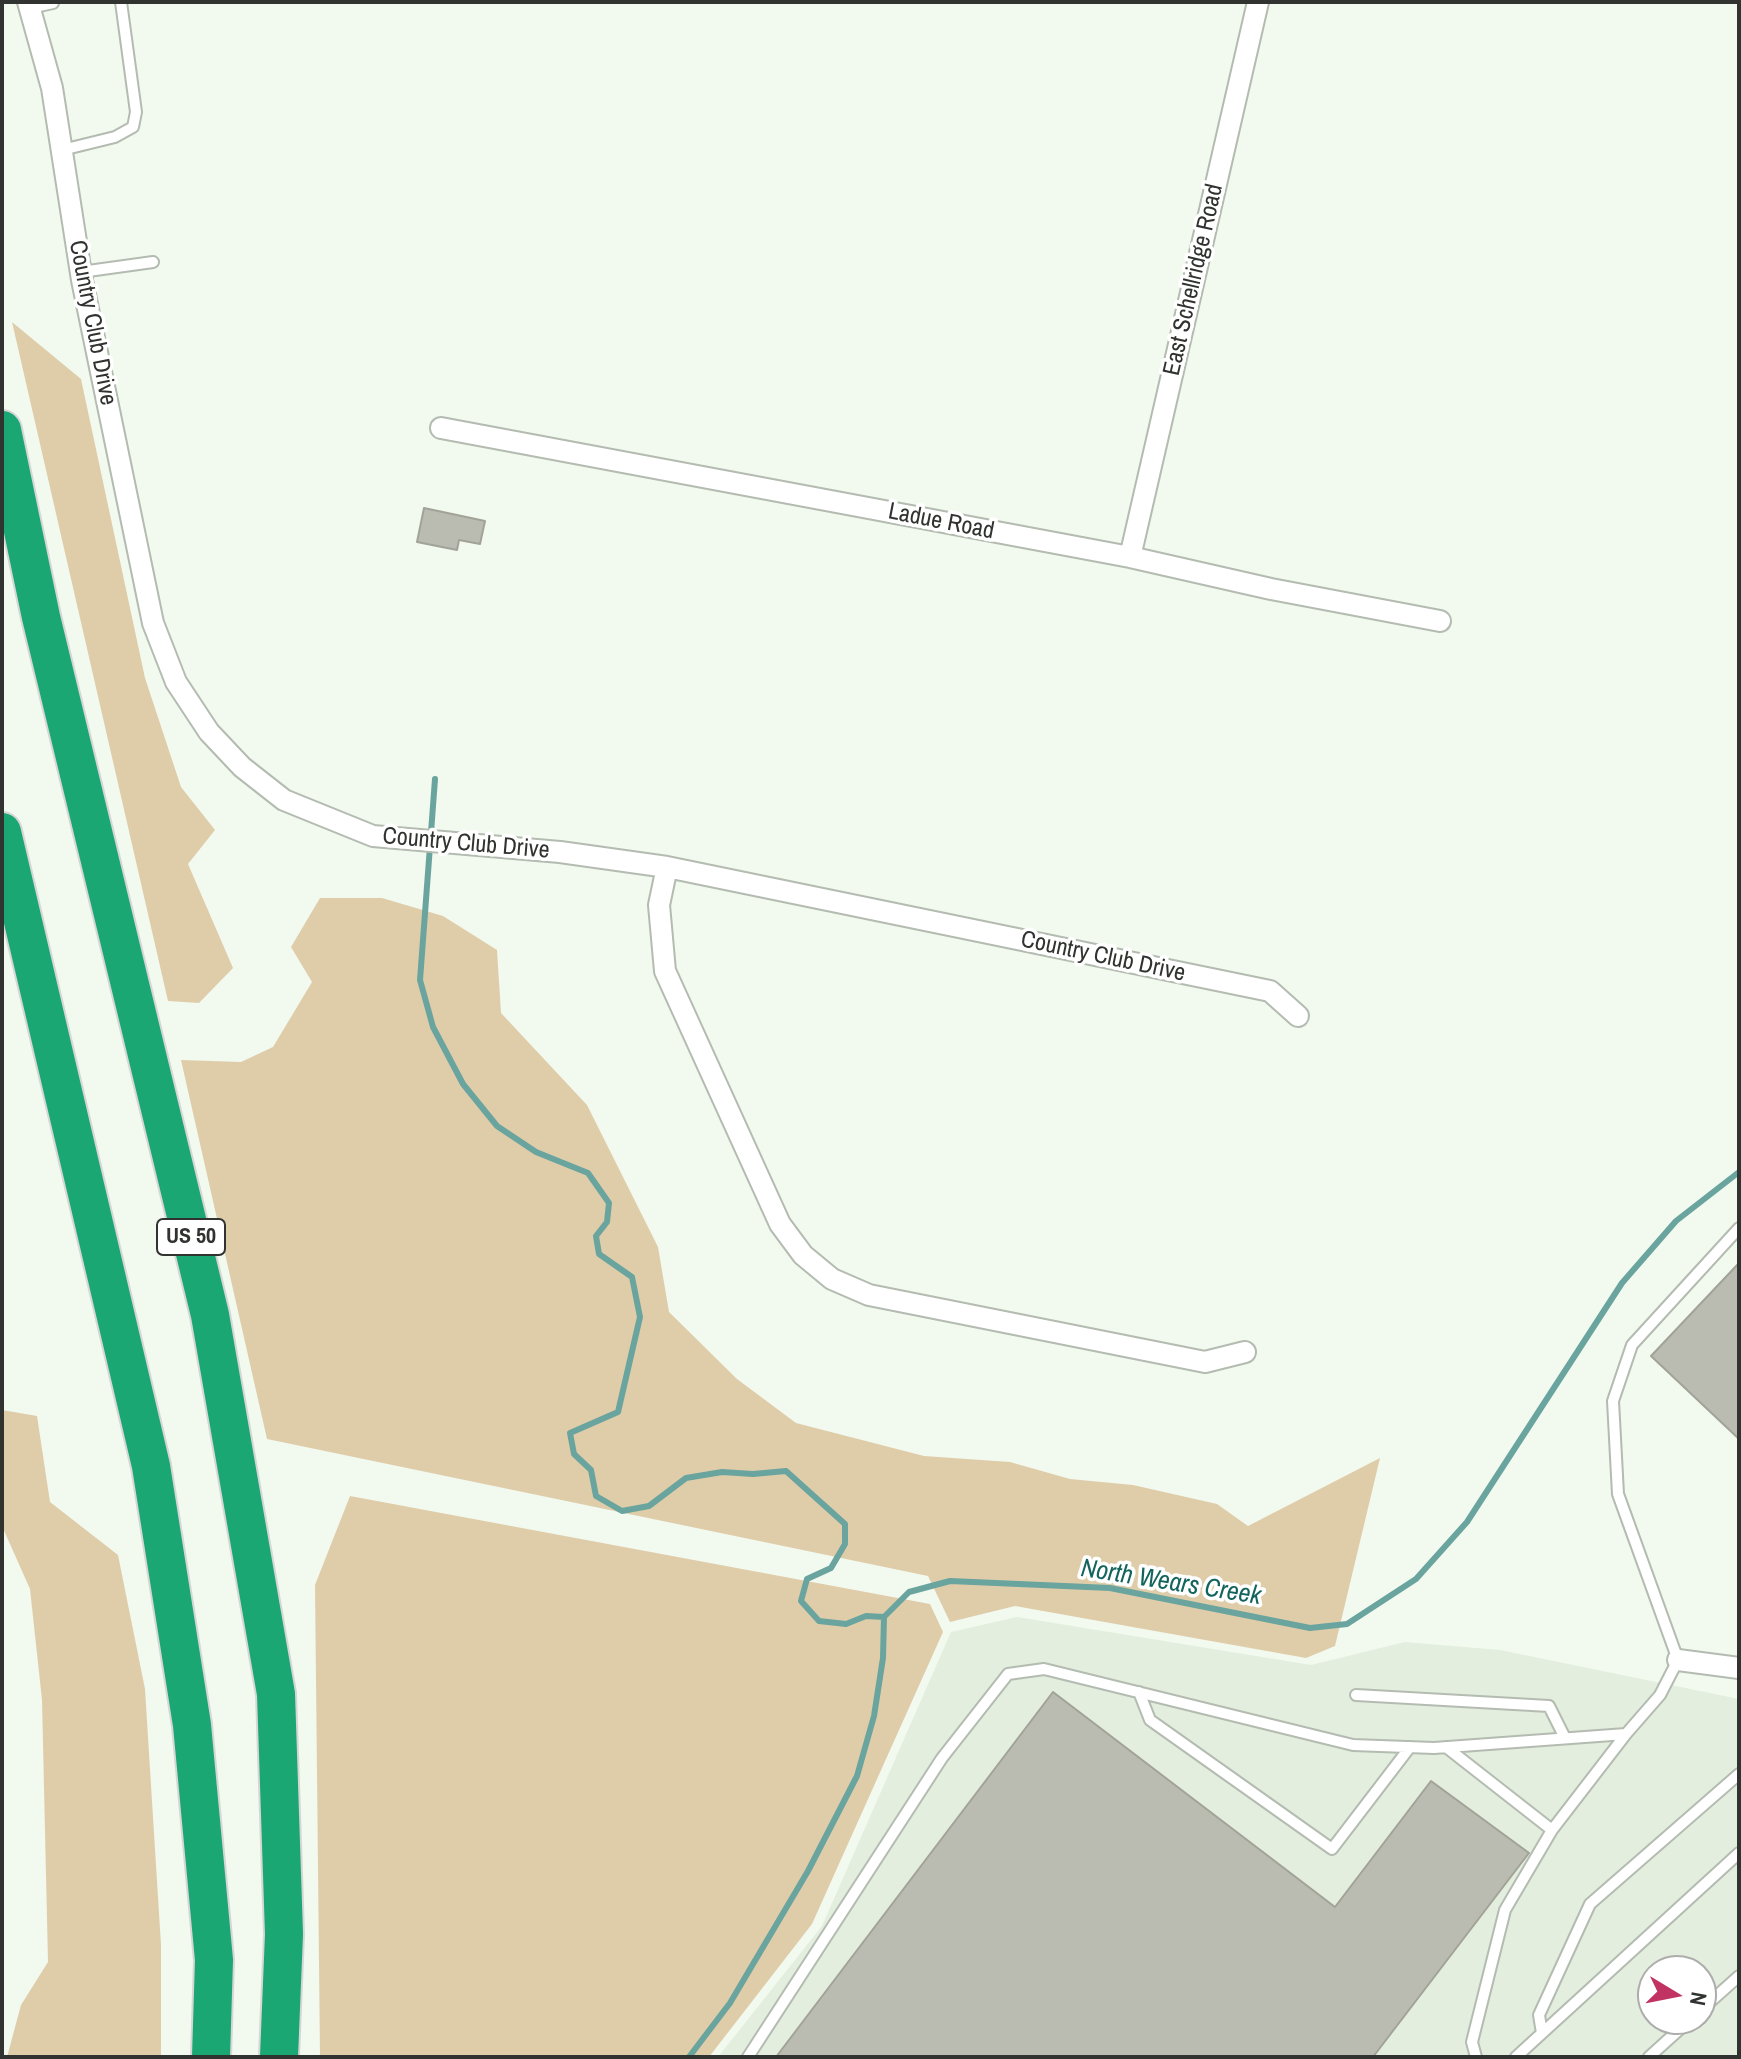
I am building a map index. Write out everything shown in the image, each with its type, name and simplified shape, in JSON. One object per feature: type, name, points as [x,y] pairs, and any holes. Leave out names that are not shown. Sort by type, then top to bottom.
[{"type":"highway","name":"US 50","points":[[2,430],[41,617],[210,1315],[276,1694],[284,1934],[279,2057]]},
{"type":"highway","points":[[2,832],[151,1466],[192,1725],[214,1960],[211,2057]]},
{"type":"street","name":"East Schellridge Road","points":[[1130,557],[1258,2]]},
{"type":"street","name":"Country Club Drive","points":[[29,5],[52,88],[81,272],[153,623],[176,682],[209,732],[242,767],[284,800],[373,836],[409,842],[560,852],[667,867],[1270,991],[1298,1016]]},
{"type":"street","name":"Ladue Road","points":[[441,428],[1130,557],[1271,589],[1440,621]]},
{"type":"street","points":[[667,867],[659,905],[665,971],[780,1224],[803,1255],[832,1279],[869,1295],[1205,1362],[1245,1352]]},
{"type":"street","points":[[1678,1660],[1739,1668]]},
{"type":"lane","points":[[62,150],[115,137],[133,127],[136,112],[121,2]]},
{"type":"lane","points":[[29,5],[53,3]]},
{"type":"lane","points":[[81,272],[153,262]]},
{"type":"lane","points":[[1476,2057],[1472,2042],[1505,1910],[1552,1830],[1660,1695],[1678,1660],[1618,1494],[1613,1401],[1632,1345],[1739,1228]]},
{"type":"lane","points":[[748,2057],[942,1758],[1008,1674],[1044,1669],[1353,1745],[1446,1747],[1626,1734]]},
{"type":"lane","points":[[1139,1692],[1150,1720],[1332,1849],[1410,1747]]},
{"type":"lane","points":[[1356,1695],[1549,1706],[1565,1738]]},
{"type":"lane","points":[[1446,1747],[1552,1830]]},
{"type":"lane","points":[[1542,2033],[1539,2015],[1590,1904],[1739,1774]]},
{"type":"lane","points":[[1516,2057],[1739,1853]]},
{"type":"lane","points":[[1717,1996],[1739,1976]]},
{"type":"lane","points":[[1649,2057],[1673,2035]]},
{"type":"shaded area","points":[[12,322],[81,379],[145,678],[181,787],[215,830],[188,864],[233,968],[199,1003],[168,1001]]},
{"type":"shaded area","points":[[320,898],[382,898],[443,916],[497,950],[501,1013],[587,1105],[658,1247],[669,1312],[737,1379],[796,1423],[924,1456],[1010,1462],[1070,1479],[1133,1485],[1217,1504],[1248,1526],[1380,1458],[1335,1646],[1306,1658],[1015,1606],[950,1622],[928,1576],[267,1439],[181,1060],[241,1062],[273,1047],[312,982],[291,947]]},
{"type":"shaded area","points":[[2,1410],[37,1416],[50,1502],[118,1555],[145,1689],[161,1945],[161,2057],[7,2057],[21,2005],[48,1962],[42,1700],[30,1589],[2,1526]]},
{"type":"shaded area","points":[[350,1496],[930,1604],[943,1632],[812,1924],[709,2057],[320,2057],[315,1585]]},
{"type":"shaded area","points":[[1017,1617],[1311,1665],[1405,1642],[1500,1650],[1739,1699],[1739,2057],[718,2057],[822,1926],[951,1632]]},
{"type":"building","points":[[424,508],[485,521],[480,544],[459,540],[457,550],[417,542]]},
{"type":"building","points":[[1739,1263],[1739,1439],[1651,1356]]},
{"type":"building","points":[[1053,1692],[1335,1907],[1431,1781],[1529,1853],[1373,2057],[776,2057]]},
{"type":"waterway","points":[[435,779],[420,980],[433,1027],[463,1084],[497,1126],[536,1152],[588,1173],[609,1203],[607,1222],[596,1236],[599,1254],[632,1277],[640,1317],[618,1412],[570,1433],[574,1454],[591,1470],[596,1496],[622,1511],[649,1506],[686,1478],[722,1472],[753,1474],[786,1471],[845,1524],[845,1544],[831,1568],[807,1579],[801,1601],[819,1621],[846,1624],[866,1616],[884,1617]]},
{"type":"waterway","name":"North Wears Creek","points":[[689,2057],[730,2003],[808,1871],[857,1776],[874,1716],[883,1658],[884,1617],[909,1592],[950,1581],[1110,1588],[1310,1628],[1347,1624],[1416,1579],[1467,1522],[1622,1283],[1676,1221],[1739,1172]]}]
